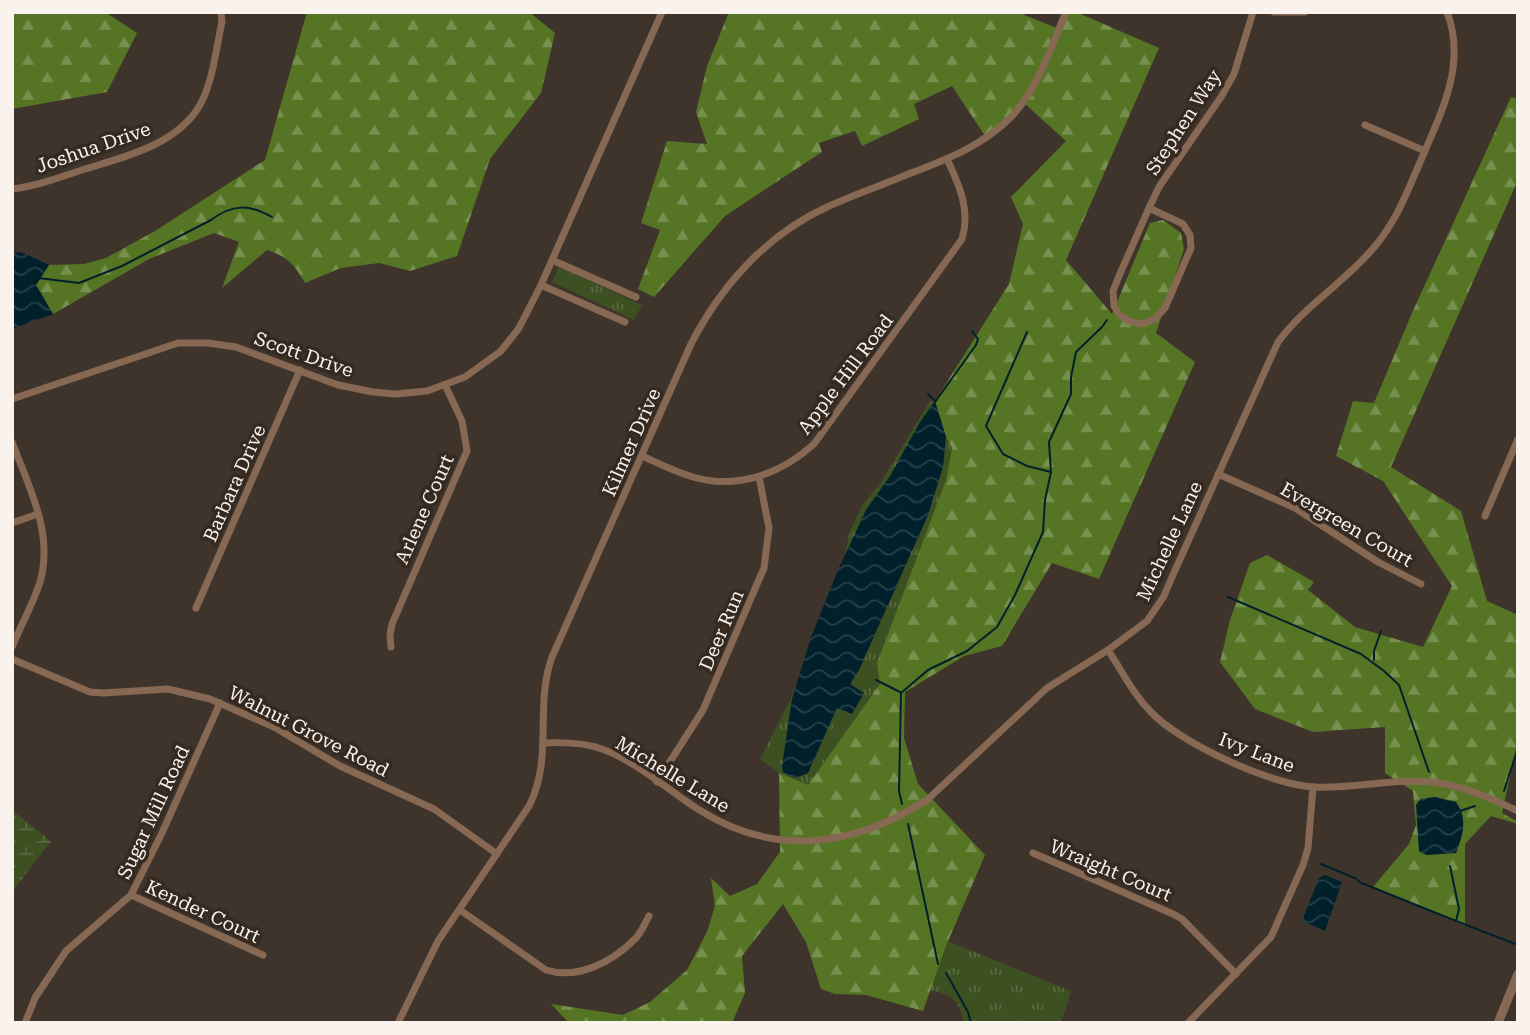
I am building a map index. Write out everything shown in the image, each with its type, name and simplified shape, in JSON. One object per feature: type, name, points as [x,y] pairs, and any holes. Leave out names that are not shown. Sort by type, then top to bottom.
[{"type":"street","name":"Joshua Drive","points":[[12,189],[49,181],[119,158],[153,145],[178,129],[198,108],[205,95],[222,22],[221,12]]},
{"type":"street","name":"Scott Drive","points":[[12,399],[178,343],[236,347],[338,385],[373,393],[410,394],[465,377],[509,342],[541,285],[662,12]]},
{"type":"street","name":"Kilmer Drive","points":[[398,1023],[431,953],[529,806],[538,787],[543,763],[544,682],[552,657],[700,328],[725,289],[761,251],[791,228],[827,207],[947,159],[991,135],[1022,103],[1033,85],[1066,12]]},
{"type":"street","name":"Stephen Way","points":[[1149,208],[1183,224],[1190,235],[1191,248],[1165,308],[1155,319],[1142,324],[1128,321],[1119,314],[1114,306],[1113,291],[1149,208],[1159,187],[1228,86],[1253,12]]},
{"type":"street","points":[[1273,12],[1305,12]]},
{"type":"street","name":"Michelle Lane","points":[[544,743],[576,743],[620,757],[701,811],[742,831],[764,837],[806,841],[855,835],[906,813],[927,800],[1047,688],[1108,650],[1147,621],[1164,596],[1278,342],[1296,319],[1365,258],[1385,234],[1404,201],[1447,100],[1453,71],[1453,36],[1447,12]]},
{"type":"street","points":[[1365,125],[1425,151]]},
{"type":"street","name":"Apple Hill Road","points":[[642,456],[680,473],[704,480],[727,482],[759,477],[796,459],[814,443],[958,248],[965,232],[966,208],[947,159]]},
{"type":"street","points":[[552,260],[636,297]]},
{"type":"street","points":[[541,285],[625,322]]},
{"type":"street","name":"Barbara Drive","points":[[196,608],[300,370]]},
{"type":"street","name":"Arlene Court","points":[[391,647],[392,624],[467,451],[463,421],[445,385]]},
{"type":"street","points":[[1485,516],[1518,439]]},
{"type":"street","points":[[12,442],[38,514],[44,541],[43,568],[37,590],[12,646]]},
{"type":"street","name":"Evergreen Court","points":[[1219,474],[1295,508],[1378,562],[1421,584]]},
{"type":"street","name":"Deer Run","points":[[657,782],[703,710],[764,568],[769,528],[759,477]]},
{"type":"street","points":[[12,523],[38,514]]},
{"type":"street","name":"Ivy Lane","points":[[1108,650],[1143,704],[1175,733],[1272,778],[1313,787],[1430,782],[1464,788],[1518,811]]},
{"type":"street","name":"Walnut Grove Road","points":[[12,659],[90,691],[103,693],[168,689],[195,694],[220,703],[274,727],[340,766],[434,810],[497,854]]},
{"type":"street","name":"Sugar Mill Road","points":[[24,1023],[36,998],[66,951],[131,895],[162,834],[220,703]]},
{"type":"street","points":[[1188,1023],[1271,937],[1308,848],[1313,787]]},
{"type":"street","name":"Wraight Court","points":[[1032,853],[1182,919],[1236,974]]},
{"type":"street","name":"Kender Court","points":[[131,895],[263,955]]},
{"type":"street","points":[[460,909],[546,970],[557,973],[586,971],[611,958],[637,938],[649,916]]},
{"type":"street","points":[[1498,1023],[1518,974]]},
{"type":"green space","points":[[12,12],[105,12],[137,33],[107,92],[12,109]]},
{"type":"green space","points":[[307,12],[529,12],[555,33],[541,93],[490,159],[457,256],[410,271],[379,263],[341,268],[305,283],[289,262],[267,250],[222,288],[239,242],[214,233],[149,259],[53,314],[36,285],[49,265],[84,264],[106,258],[155,231],[265,160]]},
{"type":"green space","points":[[729,12],[1017,12],[1059,29],[1066,12],[1076,12],[1159,48],[1066,260],[1112,314],[1150,223],[1163,220],[1181,233],[1184,249],[1156,333],[1195,362],[1099,579],[1052,563],[1002,646],[964,656],[905,692],[904,738],[918,784],[985,855],[946,946],[923,1011],[866,995],[835,994],[821,989],[806,942],[783,904],[742,956],[745,993],[732,1023],[569,1023],[551,1004],[623,1015],[650,1002],[687,970],[707,932],[715,906],[711,878],[730,896],[757,884],[780,852],[779,773],[808,785],[880,684],[877,663],[946,480],[952,448],[935,401],[1009,284],[1023,224],[1011,197],[1066,141],[1024,103],[987,139],[952,86],[914,104],[919,119],[862,146],[855,131],[819,143],[822,152],[725,216],[654,297],[638,289],[660,230],[641,223],[667,141],[707,144],[696,112],[707,66]]},
{"type":"green space","points":[[1511,97],[1518,99],[1518,180],[1391,467],[1461,511],[1487,601],[1518,615],[1518,739],[1502,813],[1518,824],[1491,816],[1465,844],[1465,926],[1373,887],[1409,844],[1416,825],[1413,791],[1385,773],[1385,727],[1313,732],[1255,709],[1220,662],[1230,620],[1250,563],[1267,555],[1314,582],[1308,590],[1355,627],[1423,647],[1452,586],[1383,481],[1336,456],[1353,401],[1374,403]]},
{"type":"green space","points":[[559,267],[642,305],[634,320],[552,282]]},
{"type":"green space","points":[[930,401],[935,401],[952,448],[946,480],[877,663],[880,684],[808,786],[779,773],[760,759],[791,698],[841,574],[849,534],[861,507],[881,482]]},
{"type":"green space","points":[[12,810],[51,841],[12,892]]},
{"type":"green space","points":[[948,941],[1071,991],[1061,1023],[964,1023],[960,1008],[953,999],[930,990]]},
{"type":"water","points":[[12,252],[24,253],[49,265],[36,285],[53,314],[12,329]]},
{"type":"water","points":[[935,401],[946,437],[943,467],[928,515],[859,670],[850,684],[864,693],[852,714],[837,708],[808,773],[795,778],[783,772],[782,766],[792,699],[810,640],[837,572],[866,510]]},
{"type":"water","points":[[1435,797],[1456,802],[1460,808],[1463,827],[1456,853],[1427,855],[1419,852],[1416,805],[1420,799]]},
{"type":"water","points":[[1325,875],[1342,882],[1325,931],[1302,921],[1319,878]]},
{"type":"waterway","points":[[38,278],[79,283],[122,266],[233,209],[248,208],[272,217]]},
{"type":"waterway","points":[[902,804],[899,791],[901,693],[928,670],[967,651],[997,627],[1015,595],[1043,532],[1045,500],[1051,472],[1049,442],[1071,394],[1076,352],[1107,320]]},
{"type":"waterway","points":[[935,402],[976,345],[978,339],[972,331]]},
{"type":"waterway","points":[[1027,332],[986,426],[1003,454],[1027,466],[1051,472]]},
{"type":"waterway","points":[[928,394],[935,401]]},
{"type":"waterway","points":[[1228,597],[1361,654],[1384,671],[1399,685],[1429,772]]},
{"type":"waterway","points":[[1374,660],[1374,651],[1381,631]]},
{"type":"waterway","points":[[876,680],[900,692]]},
{"type":"waterway","points":[[1504,791],[1517,751],[1518,729]]},
{"type":"waterway","points":[[1460,811],[1475,806]]},
{"type":"waterway","points":[[908,824],[938,964]]},
{"type":"waterway","points":[[1321,864],[1456,921]]},
{"type":"waterway","points":[[1450,866],[1459,909],[1456,921],[1518,945]]},
{"type":"waterway","points":[[946,973],[968,1012],[971,1023]]}]
